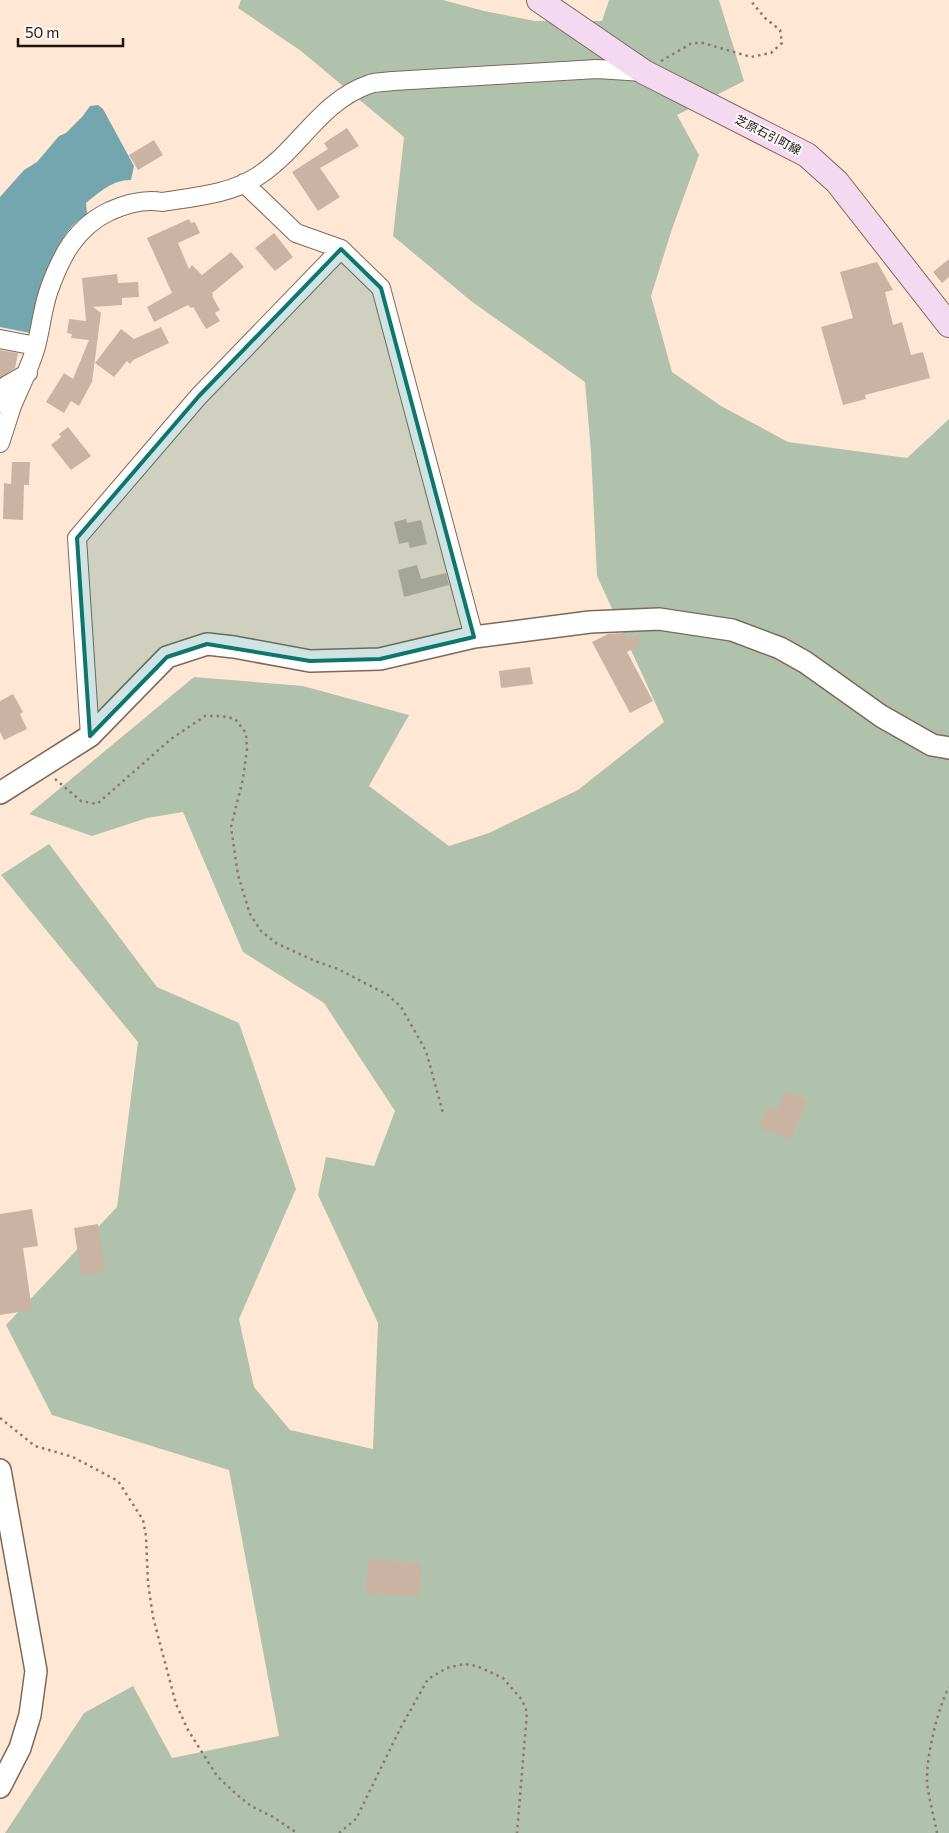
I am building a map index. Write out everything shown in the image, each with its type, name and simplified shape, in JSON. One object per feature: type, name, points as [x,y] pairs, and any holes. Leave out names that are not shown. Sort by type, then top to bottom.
[{"type":"main road","name":"芝原石引町線","points":[[539,0],[644,72],[807,155],[837,182],[949,325]]},
{"type":"street","points":[[0,442],[12,406],[28,373],[49,291],[68,248],[79,232],[98,218],[123,206],[154,200],[162,202],[231,189],[257,177],[278,162],[318,118],[347,95],[371,84],[403,80],[597,69],[644,72]]},
{"type":"street","points":[[244,183],[296,233],[341,249],[381,288],[474,637]]},
{"type":"street","points":[[90,736],[77,538],[199,396],[341,249]]},
{"type":"street","points":[[0,339],[36,346]]},
{"type":"street","points":[[0,403],[7,386],[28,373]]},
{"type":"street","points":[[0,792],[90,736],[167,657],[207,644],[310,661],[380,659],[474,637],[590,622],[659,619],[732,630],[780,648],[805,662],[881,716],[932,744],[949,748]]},
{"type":"street","points":[[0,1470],[3,1514],[36,1670],[30,1716],[20,1748],[0,1787]]},
{"type":"path","points":[[644,72],[692,43],[703,43],[752,57],[771,53],[782,43],[780,30],[765,18],[750,0]]},
{"type":"path","points":[[40,768],[81,801],[97,804],[171,738],[205,716],[222,716],[235,719],[246,734],[247,749],[243,780],[231,827],[238,875],[250,914],[261,931],[276,942],[315,961],[338,968],[388,995],[401,1007],[426,1051],[443,1113]]},
{"type":"path","points":[[0,1418],[34,1446],[73,1457],[118,1481],[143,1520],[153,1617],[176,1704],[188,1730],[217,1776],[229,1788],[252,1806],[297,1833]]},
{"type":"path","points":[[339,1833],[356,1820],[400,1727],[428,1679],[447,1668],[464,1664],[477,1666],[503,1678],[522,1700],[526,1712],[517,1833]]},
{"type":"path","points":[[937,1833],[927,1782],[929,1753],[944,1696],[949,1687]]},
{"type":"highlighted area","points":[[341,249],[381,288],[474,637],[380,659],[310,661],[207,644],[167,657],[90,736],[77,538],[199,396]]},
{"type":"green space","points":[[241,0],[443,0],[484,11],[535,21],[602,21],[609,0],[719,0],[744,81],[677,115],[699,155],[672,229],[651,296],[672,372],[721,406],[788,442],[907,458],[949,419],[949,1833],[5,1833],[84,1713],[133,1686],[172,1758],[279,1736],[229,1470],[52,1415],[6,1325],[117,1207],[138,1042],[1,875],[49,844],[157,987],[239,1023],[296,1189],[239,1319],[254,1387],[290,1430],[373,1449],[378,1323],[318,1195],[326,1157],[374,1166],[395,1111],[324,1003],[243,952],[183,812],[147,818],[92,836],[29,814],[194,677],[303,686],[409,715],[369,786],[449,846],[489,833],[578,790],[664,722],[597,576],[591,452],[585,382],[471,301],[393,236],[404,137],[301,51],[238,8]]},
{"type":"water","points":[[98,105],[103,109],[134,166],[131,180],[112,184],[86,203],[87,214],[74,224],[62,240],[40,287],[35,310],[35,334],[0,327],[0,197],[24,170],[37,162],[59,136],[66,133],[82,117],[90,106]]},
{"type":"building","points":[[347,128],[359,146],[320,168],[340,197],[318,211],[292,172],[328,149],[324,143]]},
{"type":"building","points":[[154,140],[163,155],[138,170],[129,155]]},
{"type":"building","points":[[189,219],[191,223],[195,222],[200,233],[178,243],[189,269],[192,265],[202,275],[231,252],[244,267],[212,293],[220,310],[215,313],[220,321],[206,329],[193,307],[191,308],[188,305],[154,322],[147,307],[172,293],[147,238]]},
{"type":"building","points":[[274,233],[293,257],[275,271],[255,248]]},
{"type":"building","points":[[949,259],[949,277],[942,283],[933,272]]},
{"type":"building","points":[[877,262],[893,290],[885,292],[893,325],[902,322],[911,355],[923,352],[930,378],[865,395],[866,399],[843,405],[821,327],[853,318],[840,272]]},
{"type":"building","points":[[117,274],[118,283],[138,282],[139,297],[122,298],[122,305],[93,307],[101,313],[92,382],[79,406],[71,401],[64,413],[46,402],[64,373],[73,379],[89,340],[71,338],[72,334],[67,333],[69,319],[86,321],[82,278]]},
{"type":"building","points":[[161,327],[169,343],[133,360],[130,364],[127,361],[114,377],[95,363],[121,329],[134,339]]},
{"type":"building","points":[[0,350],[18,353],[15,368],[0,378]]},
{"type":"building","points":[[68,427],[91,456],[71,470],[51,445],[61,437],[59,434]]},
{"type":"building","points":[[12,462],[30,462],[29,485],[24,485],[23,520],[3,519],[4,483],[11,484]]},
{"type":"building","points":[[406,519],[407,523],[421,520],[427,544],[410,548],[408,542],[399,544],[394,522]]},
{"type":"building","points":[[417,565],[421,579],[446,573],[449,585],[404,597],[398,570]]},
{"type":"building","points":[[624,633],[627,639],[636,635],[642,644],[627,652],[653,701],[630,713],[592,642],[608,634]]},
{"type":"building","points":[[530,667],[533,684],[501,688],[499,671]]},
{"type":"building","points":[[13,694],[23,712],[20,714],[27,729],[4,740],[0,732],[0,701]]},
{"type":"building","points":[[785,1091],[807,1100],[790,1140],[759,1127],[768,1107],[777,1110]]},
{"type":"building","points":[[32,1209],[38,1246],[23,1248],[32,1310],[0,1315],[0,1214]]},
{"type":"building","points":[[98,1224],[105,1271],[81,1275],[74,1228]]},
{"type":"building","points":[[369,1559],[422,1564],[419,1597],[366,1593]]}]
